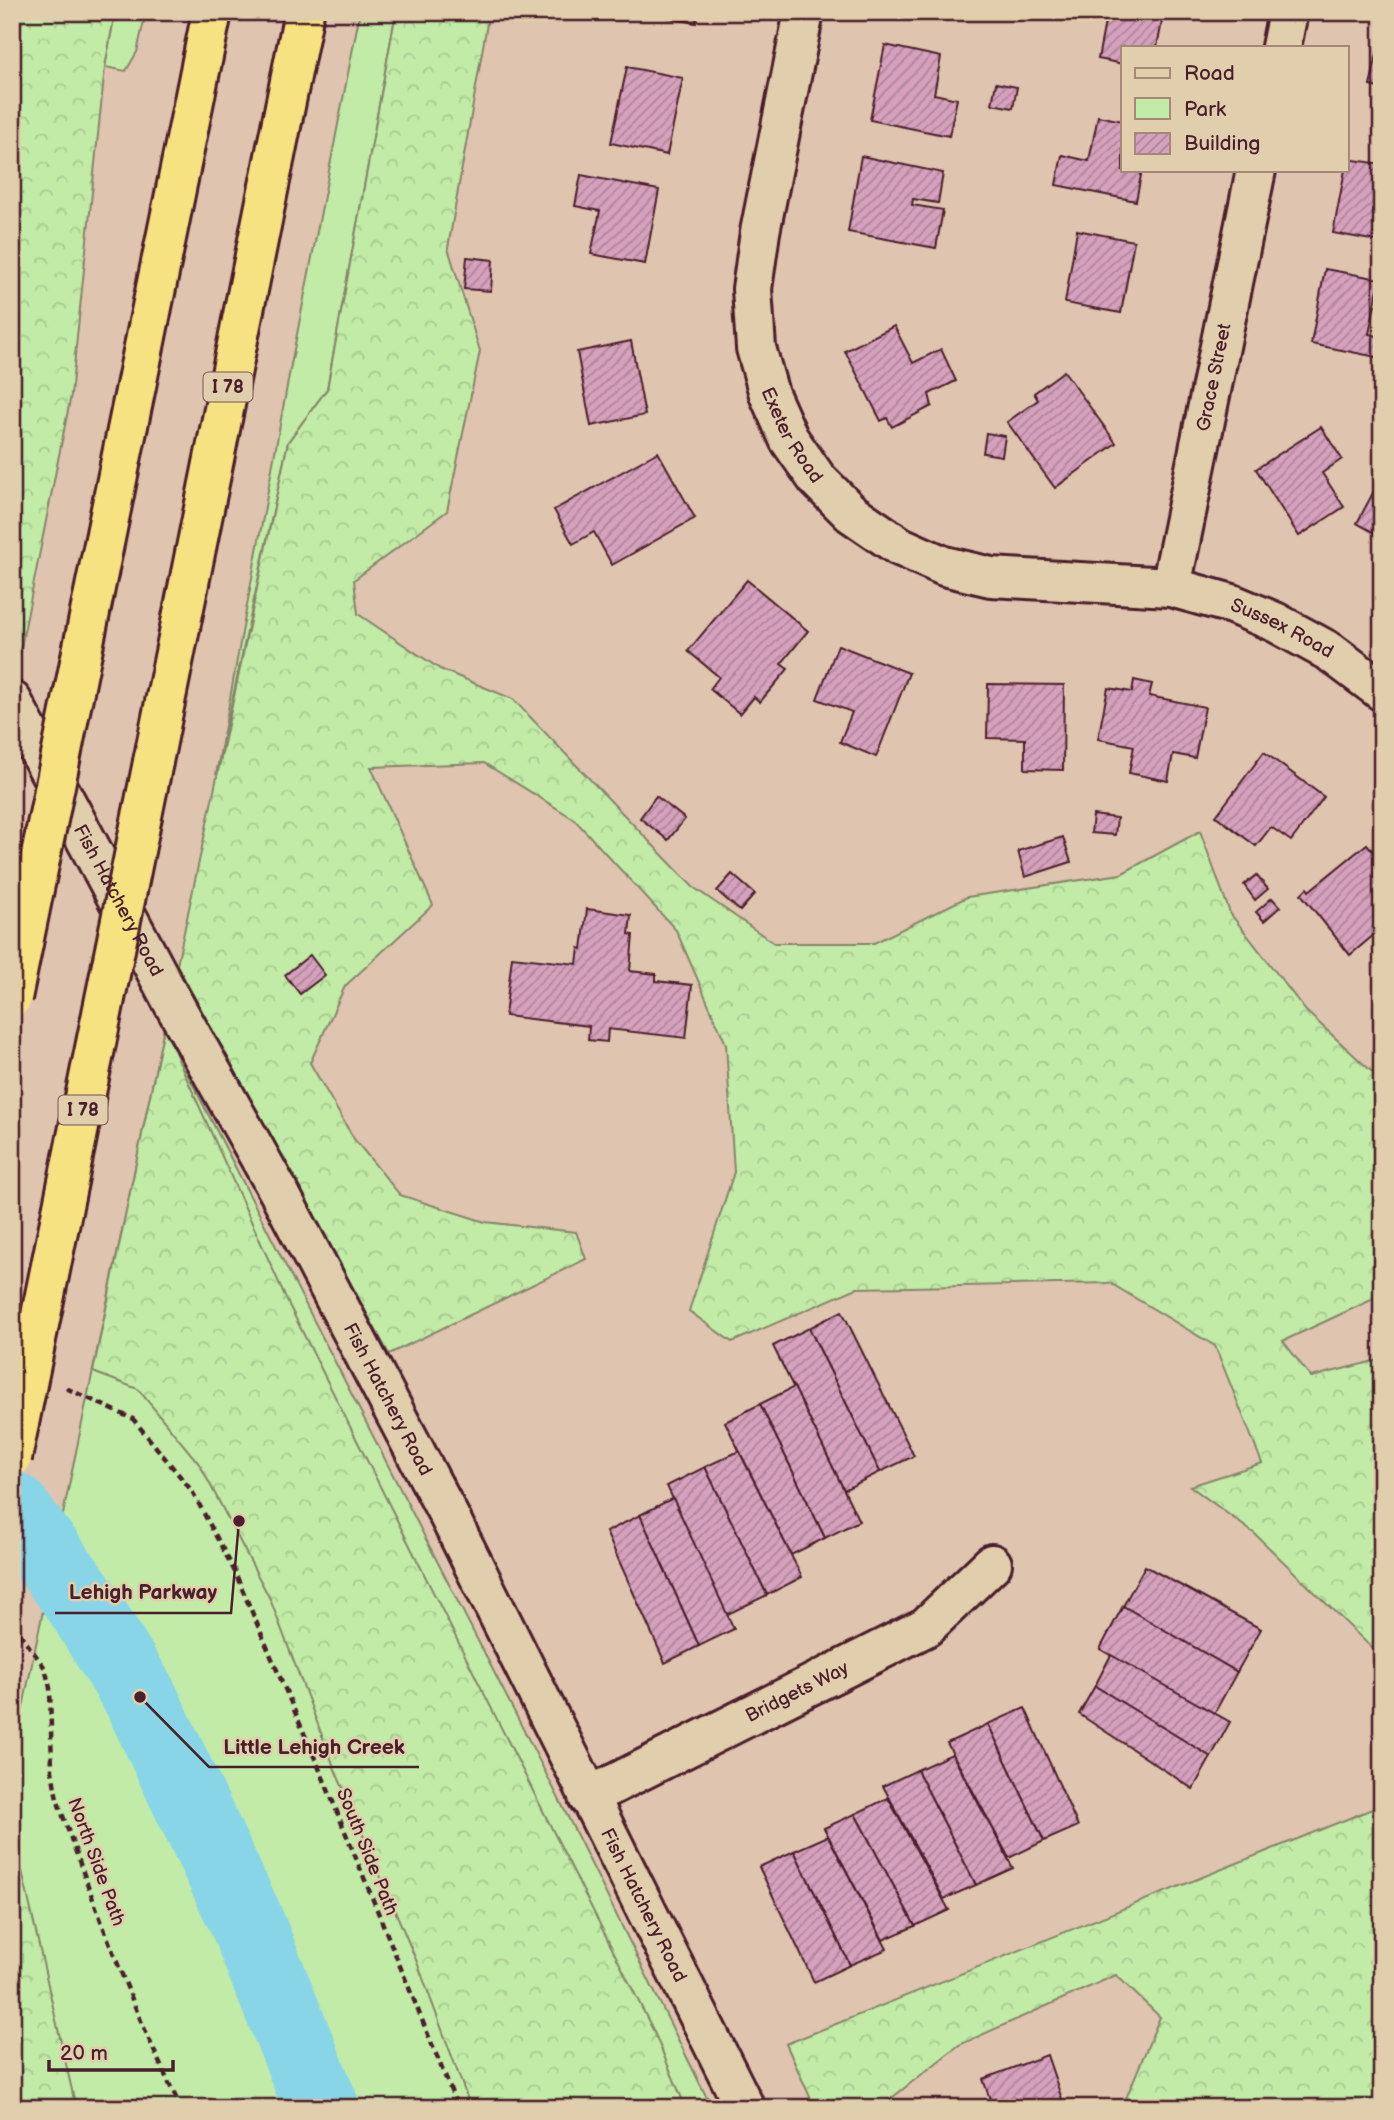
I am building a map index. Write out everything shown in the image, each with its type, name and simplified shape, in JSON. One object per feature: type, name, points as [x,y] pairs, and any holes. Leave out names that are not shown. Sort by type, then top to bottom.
[{"type":"highway","points":[[12,998],[212,12]]},
{"type":"highway","name":"I 78","points":[[12,1458],[304,12]]},
{"type":"street","name":"Exeter Road","points":[[804,12],[760,232],[752,289],[756,348],[769,394],[789,439],[817,479],[851,513],[899,546],[944,566],[991,578],[1171,587]]},
{"type":"street","points":[[1281,46],[1288,12]]},
{"type":"street","name":"Grace Street","points":[[1171,587],[1256,172]]},
{"type":"street","name":"Sussex Road","points":[[1171,587],[1232,604],[1275,622],[1330,652],[1382,691]]},
{"type":"street","name":"Fish Hatchery Road","points":[[12,701],[171,999],[280,1194],[449,1516],[745,2108]]},
{"type":"street","name":"Bridgets Way","points":[[589,1797],[926,1627],[992,1564]]},
{"type":"path","name":"South Side Path","points":[[65,1388],[133,1419],[192,1491],[234,1570],[322,1775],[458,2108]]},
{"type":"path","name":"North Side Path","points":[[12,1623],[45,1668],[50,1688],[52,1771],[57,1800],[122,1973],[181,2108]]},
{"type":"green space","points":[[12,12],[115,12],[105,67],[71,395],[20,652],[12,639]]},
{"type":"green space","points":[[115,12],[146,12],[137,52],[126,71],[105,67]]},
{"type":"green space","points":[[360,12],[396,12],[327,389],[288,442],[216,775],[290,370]]},
{"type":"green space","points":[[396,12],[489,12],[448,248],[480,351],[447,511],[354,580],[358,614],[440,669],[513,699],[693,887],[774,943],[874,943],[967,897],[1121,874],[1200,831],[1230,913],[1306,1011],[1382,1081],[1382,1295],[1283,1341],[1311,1377],[1382,1359],[1382,1658],[1255,1534],[1190,1486],[1262,1463],[1215,1346],[1110,1283],[857,1288],[732,1342],[689,1311],[734,1172],[726,1044],[676,930],[574,819],[484,763],[371,767],[433,905],[345,986],[310,1063],[354,1139],[400,1195],[485,1222],[576,1232],[586,1259],[389,1354],[177,965],[288,442],[327,389]]},
{"type":"green space","points":[[164,1028],[560,1801],[712,2108],[12,2108],[12,1760]]},
{"type":"green space","points":[[164,1028],[289,1305],[654,2032],[686,2108],[471,2108],[417,1962],[336,1772],[270,1599],[200,1465],[138,1389],[93,1372]]},
{"type":"green space","points":[[1382,1805],[1382,2108],[1122,2108],[1160,2017],[1116,1975],[959,2045],[879,2108],[815,2108],[786,2044]]},
{"type":"green space","points":[[12,1827],[76,2108],[12,2108]]},
{"type":"building","points":[[640,12],[698,12],[696,23]]},
{"type":"building","points":[[1011,12],[1027,12],[1026,20],[1010,16]]},
{"type":"building","points":[[1083,12],[1164,12],[1157,46],[1121,46],[1121,64],[1098,59],[1105,22],[1082,18]]},
{"type":"building","points":[[1382,31],[1382,89],[1370,86]]},
{"type":"building","points":[[885,45],[941,57],[934,94],[957,99],[949,136],[870,120]]},
{"type":"building","points":[[627,67],[683,78],[667,155],[611,143]]},
{"type":"building","points":[[996,83],[1017,87],[1013,108],[992,104]]},
{"type":"building","points":[[1098,116],[1121,121],[1121,172],[1142,172],[1136,201],[1056,185],[1062,155],[1089,161]]},
{"type":"building","points":[[861,156],[943,173],[938,203],[913,199],[912,205],[943,210],[936,248],[848,232]]},
{"type":"building","points":[[1348,159],[1382,164],[1382,242],[1333,233],[1345,172],[1348,172]]},
{"type":"building","points":[[581,175],[659,190],[645,264],[591,254],[600,211],[575,206]]},
{"type":"building","points":[[1077,230],[1134,241],[1121,313],[1065,303]]},
{"type":"building","points":[[467,257],[493,260],[491,291],[464,289]]},
{"type":"building","points":[[1325,269],[1380,279],[1369,334],[1382,337],[1382,358],[1311,344]]},
{"type":"building","points":[[894,326],[913,363],[941,349],[956,381],[929,394],[932,406],[892,427],[887,418],[881,421],[845,351]]},
{"type":"building","points":[[631,341],[645,415],[591,426],[577,352]]},
{"type":"building","points":[[1064,371],[1116,443],[1055,488],[1007,422],[1038,400],[1034,393]]},
{"type":"building","points":[[1321,427],[1342,459],[1322,473],[1344,507],[1299,536],[1256,469]]},
{"type":"building","points":[[986,433],[1005,436],[1002,456],[983,453]]},
{"type":"building","points":[[658,452],[695,518],[612,565],[594,532],[573,544],[554,510]]},
{"type":"building","points":[[1374,491],[1382,495],[1380,536],[1357,523]]},
{"type":"building","points":[[747,580],[808,631],[781,664],[788,669],[760,702],[754,697],[740,714],[710,689],[719,677],[688,651]]},
{"type":"building","points":[[838,645],[909,673],[876,757],[840,742],[852,712],[817,699]]},
{"type":"building","points":[[1134,680],[1152,684],[1149,696],[1205,707],[1195,758],[1173,754],[1168,781],[1129,773],[1134,746],[1098,739],[1108,688],[1132,692]]},
{"type":"building","points":[[988,684],[1064,685],[1063,770],[1025,769],[1025,739],[987,738]]},
{"type":"building","points":[[1264,752],[1324,797],[1291,841],[1271,827],[1256,846],[1216,816]]},
{"type":"building","points":[[656,796],[685,819],[668,840],[640,818]]},
{"type":"building","points":[[1093,815],[1117,818],[1115,835],[1091,833]]},
{"type":"building","points":[[1063,837],[1071,862],[1025,877],[1018,851]]},
{"type":"building","points":[[1367,844],[1382,862],[1382,928],[1350,955],[1301,894],[1307,888],[1309,891]]},
{"type":"building","points":[[732,874],[755,894],[740,911],[717,891]]},
{"type":"building","points":[[1256,875],[1268,889],[1255,900],[1244,885]]},
{"type":"building","points":[[1272,898],[1280,907],[1264,921],[1256,912]]},
{"type":"building","points":[[587,909],[631,915],[629,934],[633,935],[630,971],[656,974],[656,981],[692,985],[686,1038],[608,1029],[607,1042],[588,1040],[589,1026],[505,1016],[512,957],[577,964],[579,948],[582,949]]},
{"type":"building","points":[[310,955],[325,975],[300,994],[285,975]]},
{"type":"building","points":[[842,1311],[914,1456],[880,1472],[809,1328]]},
{"type":"building","points":[[809,1328],[880,1472],[844,1490],[773,1346]]},
{"type":"building","points":[[794,1387],[859,1521],[825,1538],[760,1404]]},
{"type":"building","points":[[760,1404],[825,1538],[791,1555],[725,1422]]},
{"type":"building","points":[[739,1451],[802,1577],[767,1595],[705,1467]]},
{"type":"building","points":[[705,1467],[767,1595],[726,1615],[667,1486]]},
{"type":"building","points":[[673,1498],[734,1629],[699,1646],[640,1515]]},
{"type":"building","points":[[640,1515],[699,1646],[665,1663],[606,1532]]},
{"type":"building","points":[[1145,1566],[1261,1629],[1237,1672],[1123,1606]]},
{"type":"building","points":[[1123,1606],[1237,1672],[1214,1714],[1100,1649]]},
{"type":"building","points":[[1111,1655],[1230,1722],[1211,1757],[1095,1686]]},
{"type":"building","points":[[1095,1686],[1211,1757],[1193,1789],[1079,1714]]},
{"type":"building","points":[[1025,1708],[1078,1826],[1044,1841],[988,1724]]},
{"type":"building","points":[[988,1724],[1044,1841],[1009,1858],[947,1743]]},
{"type":"building","points":[[952,1754],[1013,1868],[976,1885],[917,1770]]},
{"type":"building","points":[[917,1770],[976,1885],[944,1899],[883,1786]]},
{"type":"building","points":[[888,1798],[949,1910],[915,1926],[855,1814]]},
{"type":"building","points":[[855,1814],[915,1926],[883,1940],[824,1828]]},
{"type":"building","points":[[828,1836],[887,1949],[850,1965],[794,1851]]},
{"type":"building","points":[[794,1851],[850,1965],[814,1982],[759,1867]]},
{"type":"building","points":[[1047,2055],[1065,2108],[993,2108],[983,2079]]},
{"type":"waterway","points":[[12,1509],[80,1599],[140,1697],[245,1918],[322,2108]]},
{"type":"place","name":"Lehigh Parkway","points":[[239,1521]]},
{"type":"place","name":"Little Lehigh Creek","points":[[140,1697]]}]
